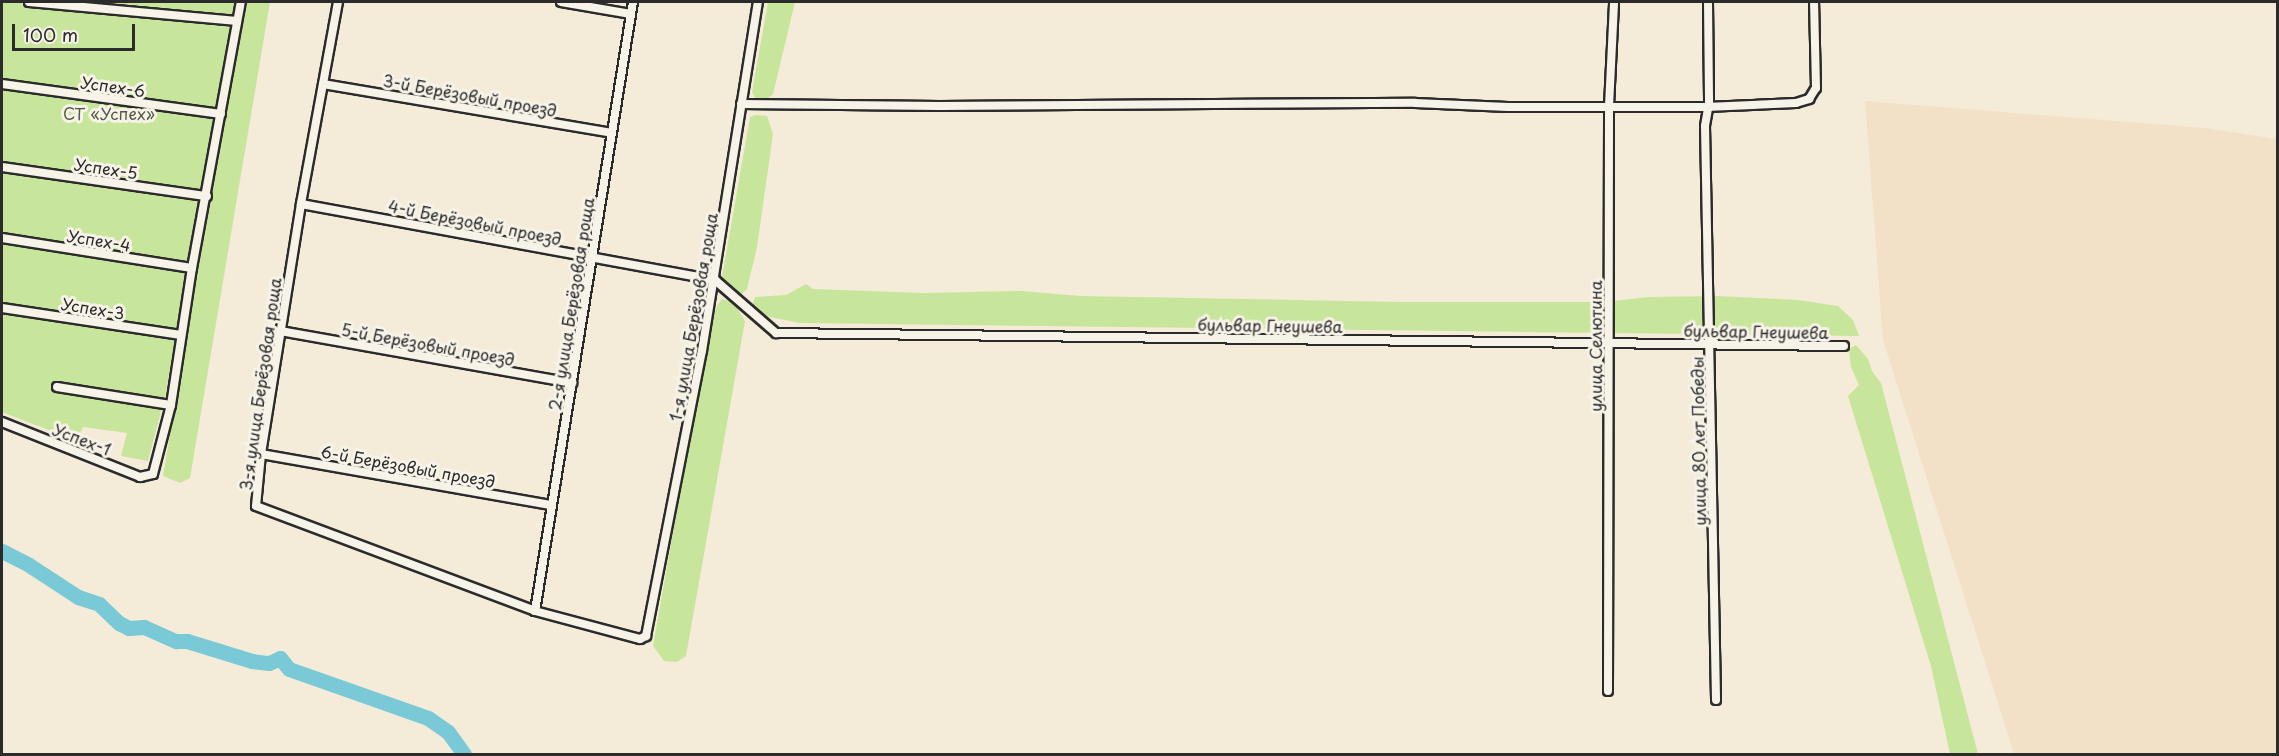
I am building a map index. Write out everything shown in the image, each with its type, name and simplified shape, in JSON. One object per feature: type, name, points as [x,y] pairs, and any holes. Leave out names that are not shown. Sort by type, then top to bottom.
[{"type":"street","points":[[29,2],[237,21]]},
{"type":"street","points":[[57,387],[171,405],[192,268],[241,2]]},
{"type":"street","name":"3-я улица Берёзовая роща","points":[[338,2],[280,332],[261,454],[256,506],[535,611],[640,639],[646,636]]},
{"type":"street","points":[[561,2],[631,14]]},
{"type":"street","name":"2-я улица Берёзовая роща","points":[[535,611],[633,2]]},
{"type":"street","name":"1-я улица Берёзовая роща","points":[[646,636],[715,280],[758,2]]},
{"type":"street","name":"улица Селютина","points":[[1608,691],[1609,106],[1614,2]]},
{"type":"street","name":"улица 80 лет Победы","points":[[1708,2],[1709,103],[1706,107],[1716,700]]},
{"type":"street","points":[[741,104],[940,106],[1416,103],[1508,107],[1706,107],[1796,103],[1813,95],[1816,88],[1814,2]]},
{"type":"street","name":"Успех-6","points":[[2,84],[221,114]]},
{"type":"street","name":"3-й Берёзовый проезд","points":[[323,84],[612,133]]},
{"type":"street","name":"Успех-5","points":[[2,167],[207,196]]},
{"type":"street","name":"4-й Берёзовый проезд","points":[[301,204],[715,280]]},
{"type":"street","name":"Успех-4","points":[[2,238],[192,268]]},
{"type":"street","name":"бульвар Гнеушева","points":[[715,280],[776,333],[1844,346]]},
{"type":"street","name":"Успех-3","points":[[2,308],[181,335]]},
{"type":"street","name":"5-й Берёзовый проезд","points":[[280,332],[572,383]]},
{"type":"street","name":"Успех-1","points":[[2,422],[140,477],[153,474],[171,405]]},
{"type":"street","name":"6-й Берёзовый проезд","points":[[261,454],[551,505]]},
{"type":"shaded area","points":[[1865,101],[2204,128],[2277,139],[2277,754],[2014,754],[1883,340]]},
{"type":"green space","name":"СТ «Успех»","points":[[2,2],[237,2],[165,396],[148,461],[121,456],[127,433],[83,427],[77,441],[2,412]]},
{"type":"green space","points":[[244,2],[270,2],[190,478],[180,483],[163,476]]},
{"type":"green space","points":[[768,2],[795,2],[773,94],[767,99],[755,98],[752,92]]},
{"type":"green space","points":[[767,116],[773,134],[757,247],[747,289],[742,294],[732,293],[721,283],[750,117]]},
{"type":"green space","points":[[806,284],[813,289],[923,293],[1022,291],[1080,296],[1403,302],[1605,302],[1649,297],[1716,296],[1798,300],[1838,306],[1853,320],[1859,336],[799,323],[765,316],[751,309],[755,297],[786,295]]},
{"type":"green space","points":[[722,299],[734,303],[745,321],[686,656],[677,662],[664,661],[653,646],[712,313]]},
{"type":"green space","points":[[1856,345],[1868,359],[1872,371],[1881,383],[1978,754],[1950,754],[1931,666],[1848,396],[1859,385],[1851,367],[1849,349]]},
{"type":"waterway","points":[[2,551],[29,565],[78,597],[99,604],[119,623],[129,628],[144,627],[176,641],[187,641],[252,661],[269,663],[280,658],[289,669],[428,718],[448,732],[464,754]]}]
